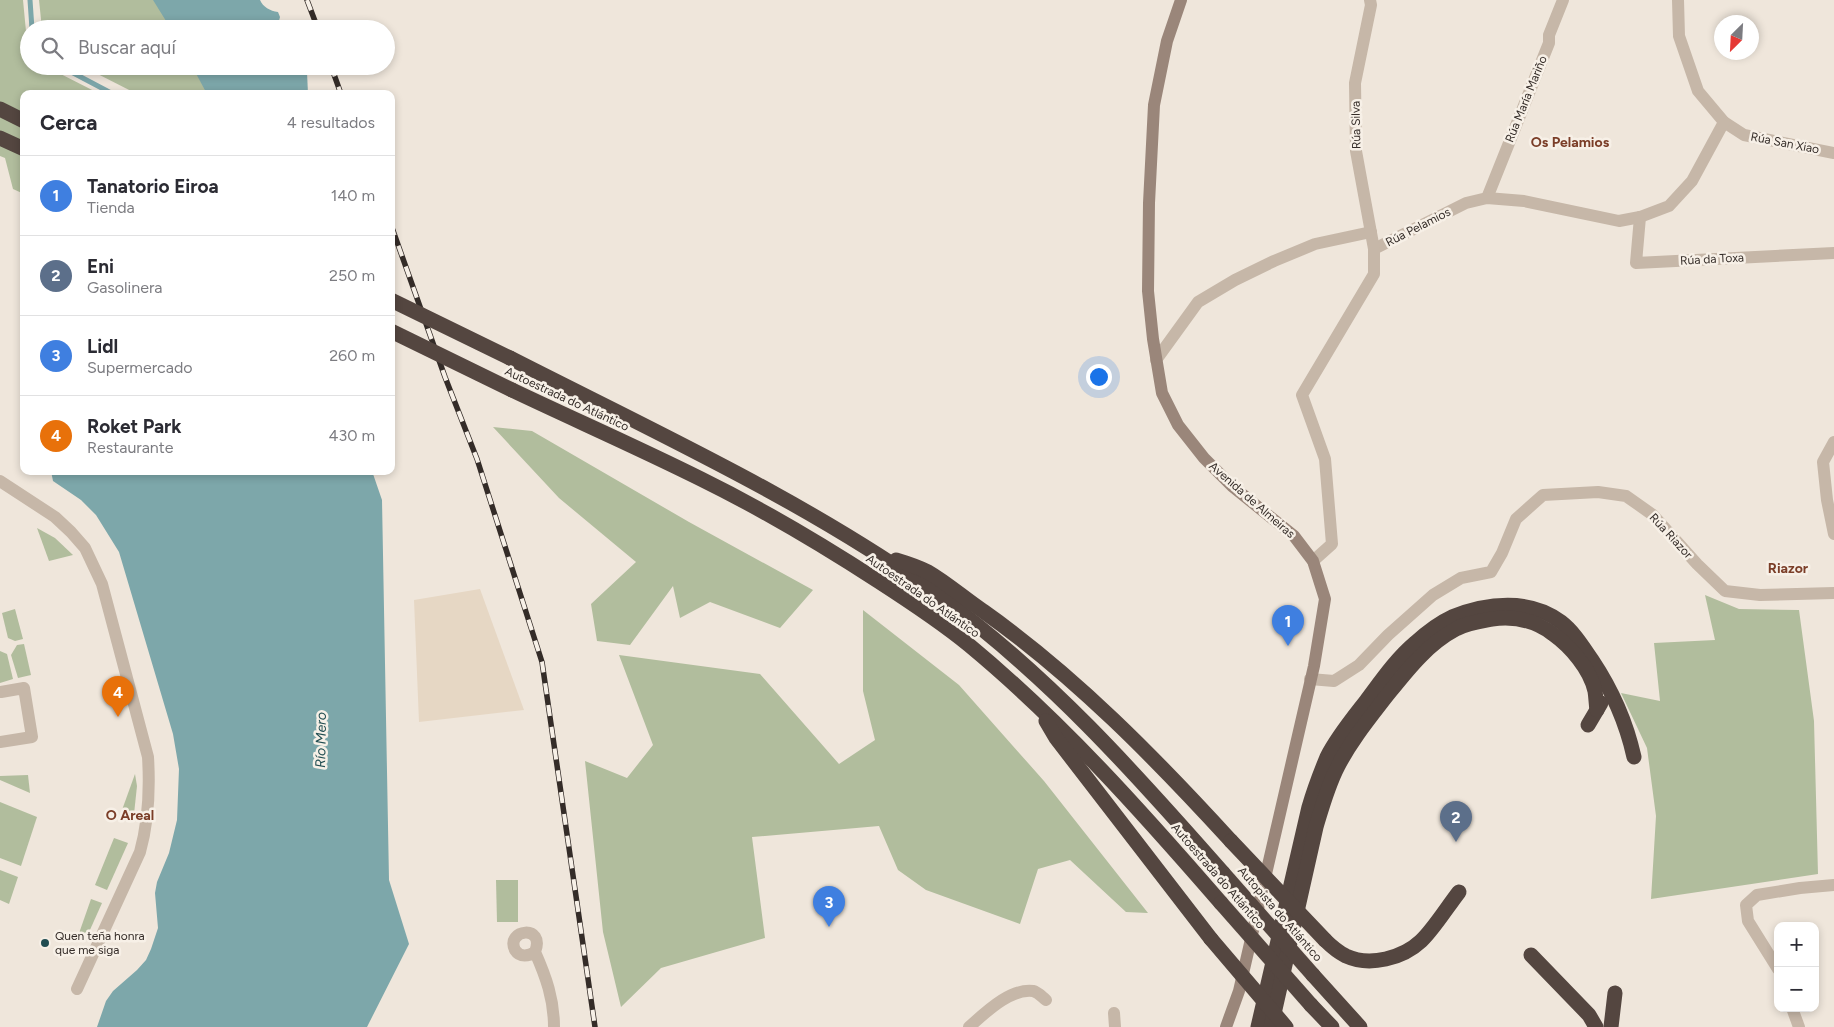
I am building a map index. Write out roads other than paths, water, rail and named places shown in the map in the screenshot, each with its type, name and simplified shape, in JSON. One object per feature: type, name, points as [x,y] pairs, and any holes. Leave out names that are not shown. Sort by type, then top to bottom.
[{"type":"highway","points":[[0,109],[20,119]]},
{"type":"highway","points":[[0,138],[20,147]]},
{"type":"highway","name":"Autoestrada do Atlántico","points":[[395,302],[510,358],[781,496],[870,550],[940,597],[1015,656],[1084,721],[1162,804],[1223,873]]},
{"type":"highway","name":"Autoestrada do Atlántico","points":[[395,333],[702,479],[774,518],[844,558],[968,644],[1037,705],[1079,746],[1154,826],[1332,1027]]},
{"type":"highway","points":[[870,550],[927,572],[1009,630],[1053,665],[1122,729],[1200,806],[1231,841],[1337,951],[1348,957],[1365,960],[1384,960],[1405,952],[1422,941],[1459,892]]},
{"type":"highway","points":[[1258,1027],[1307,817],[1318,778],[1328,755],[1345,728],[1390,669],[1413,644],[1451,618],[1473,610],[1500,605],[1523,606],[1546,613],[1562,622],[1581,643],[1608,684],[1628,733],[1634,757]]},
{"type":"highway","points":[[1271,1027],[1316,827],[1328,788],[1337,767],[1355,735],[1413,663],[1434,644],[1457,628],[1505,617],[1526,620],[1546,628],[1563,642],[1589,674],[1595,692],[1597,710]]},
{"type":"highway","points":[[1588,725],[1606,692],[1608,684]]},
{"type":"highway","points":[[1037,705],[1056,738],[1211,939],[1286,1027]]},
{"type":"highway","name":"Autopista do Atlántico","points":[[1223,873],[1360,1027]]},
{"type":"highway","points":[[1531,955],[1589,1015],[1596,1027]]},
{"type":"highway","points":[[1611,1027],[1615,993]]},
{"type":"main road","name":"Avenida de Almeiras","points":[[1181,0],[1167,42],[1154,104],[1149,203],[1148,291],[1162,393],[1178,425],[1198,451],[1232,486],[1294,536],[1313,561],[1326,599],[1310,679],[1239,991],[1226,1027]]},
{"type":"street","name":"Rúa Silva","points":[[1370,0],[1371,5],[1356,83],[1356,151],[1374,249]]},
{"type":"street","name":"Rúa María Mariño","points":[[1487,198],[1563,0]]},
{"type":"street","name":"Rúa San Xiao","points":[[1678,0],[1679,36],[1698,91],[1724,122],[1744,135],[1834,153]]},
{"type":"street","name":"Rúa Pelamios","points":[[1313,561],[1332,544],[1325,459],[1302,395],[1374,274],[1374,249],[1466,203],[1487,198],[1524,201],[1619,221],[1640,217],[1669,206],[1692,181],[1724,122]]},
{"type":"street","name":"Rúa da Toxa","points":[[1640,217],[1636,263],[1834,253]]},
{"type":"street","points":[[1156,360],[1198,302],[1236,280],[1290,254],[1315,244],[1371,232]]},
{"type":"street","points":[[1834,442],[1823,462],[1827,500],[1834,534]]},
{"type":"street","points":[[0,481],[55,518],[85,548],[102,584],[148,757],[150,783],[148,810],[140,852],[77,989]]},
{"type":"street","name":"Rúa Riazor","points":[[1310,679],[1334,681],[1359,665],[1388,635],[1433,595],[1461,578],[1491,572],[1502,553],[1516,519],[1543,496],[1598,492],[1626,496],[1653,515],[1697,564],[1725,591],[1760,595],[1834,593]]},
{"type":"street","points":[[0,742],[32,737],[24,688],[2,692]]},
{"type":"street","points":[[1776,967],[1748,921],[1746,904],[1757,896],[1800,888],[1834,885]]},
{"type":"street","points":[[535,952],[548,982],[554,1009],[554,1027]]},
{"type":"street","points":[[969,1027],[988,1010],[1006,998],[1024,991],[1035,991],[1046,1000]]},
{"type":"street","points":[[1793,1012],[1799,1027]]},
{"type":"street","points":[[1114,1013],[1114,1027]]},
{"type":"water","points":[[153,0],[260,0],[267,8],[278,12],[280,17],[279,20],[165,20]]},
{"type":"water","points":[[197,75],[307,75],[308,90],[205,90]]},
{"type":"water","name":"Río Mero","points":[[52,475],[373,475],[382,500],[389,880],[409,944],[367,1027],[97,1027],[106,1001],[113,991],[146,960],[158,928],[155,893],[157,882],[169,853],[177,820],[179,769],[173,734],[119,552],[96,515],[81,500],[53,481]]},
{"type":"waterway","points":[[30,0],[31,20]]},
{"type":"waterway","points":[[77,75],[105,90]]},
{"type":"railway","points":[[307,0],[315,20]]},
{"type":"railway","points":[[334,75],[340,90]]},
{"type":"railway","points":[[395,236],[445,377],[477,459],[542,662],[595,1027]]},
{"type":"place","name":"Tanatorio Eiroa","points":[[1288,646]]},
{"type":"place","name":"Roket Park","points":[[118,717]]},
{"type":"place","name":"Eni","points":[[1456,842]]},
{"type":"place","name":"Lidl","points":[[829,927]]},
{"type":"place","name":"Quen teña honra que me siga","points":[[45,943]]},
{"type":"district","name":"Os Pelamios","points":[[1570,142]]},
{"type":"district","name":"Riazor","points":[[1788,568]]},
{"type":"district","name":"O Areal","points":[[130,815]]}]
